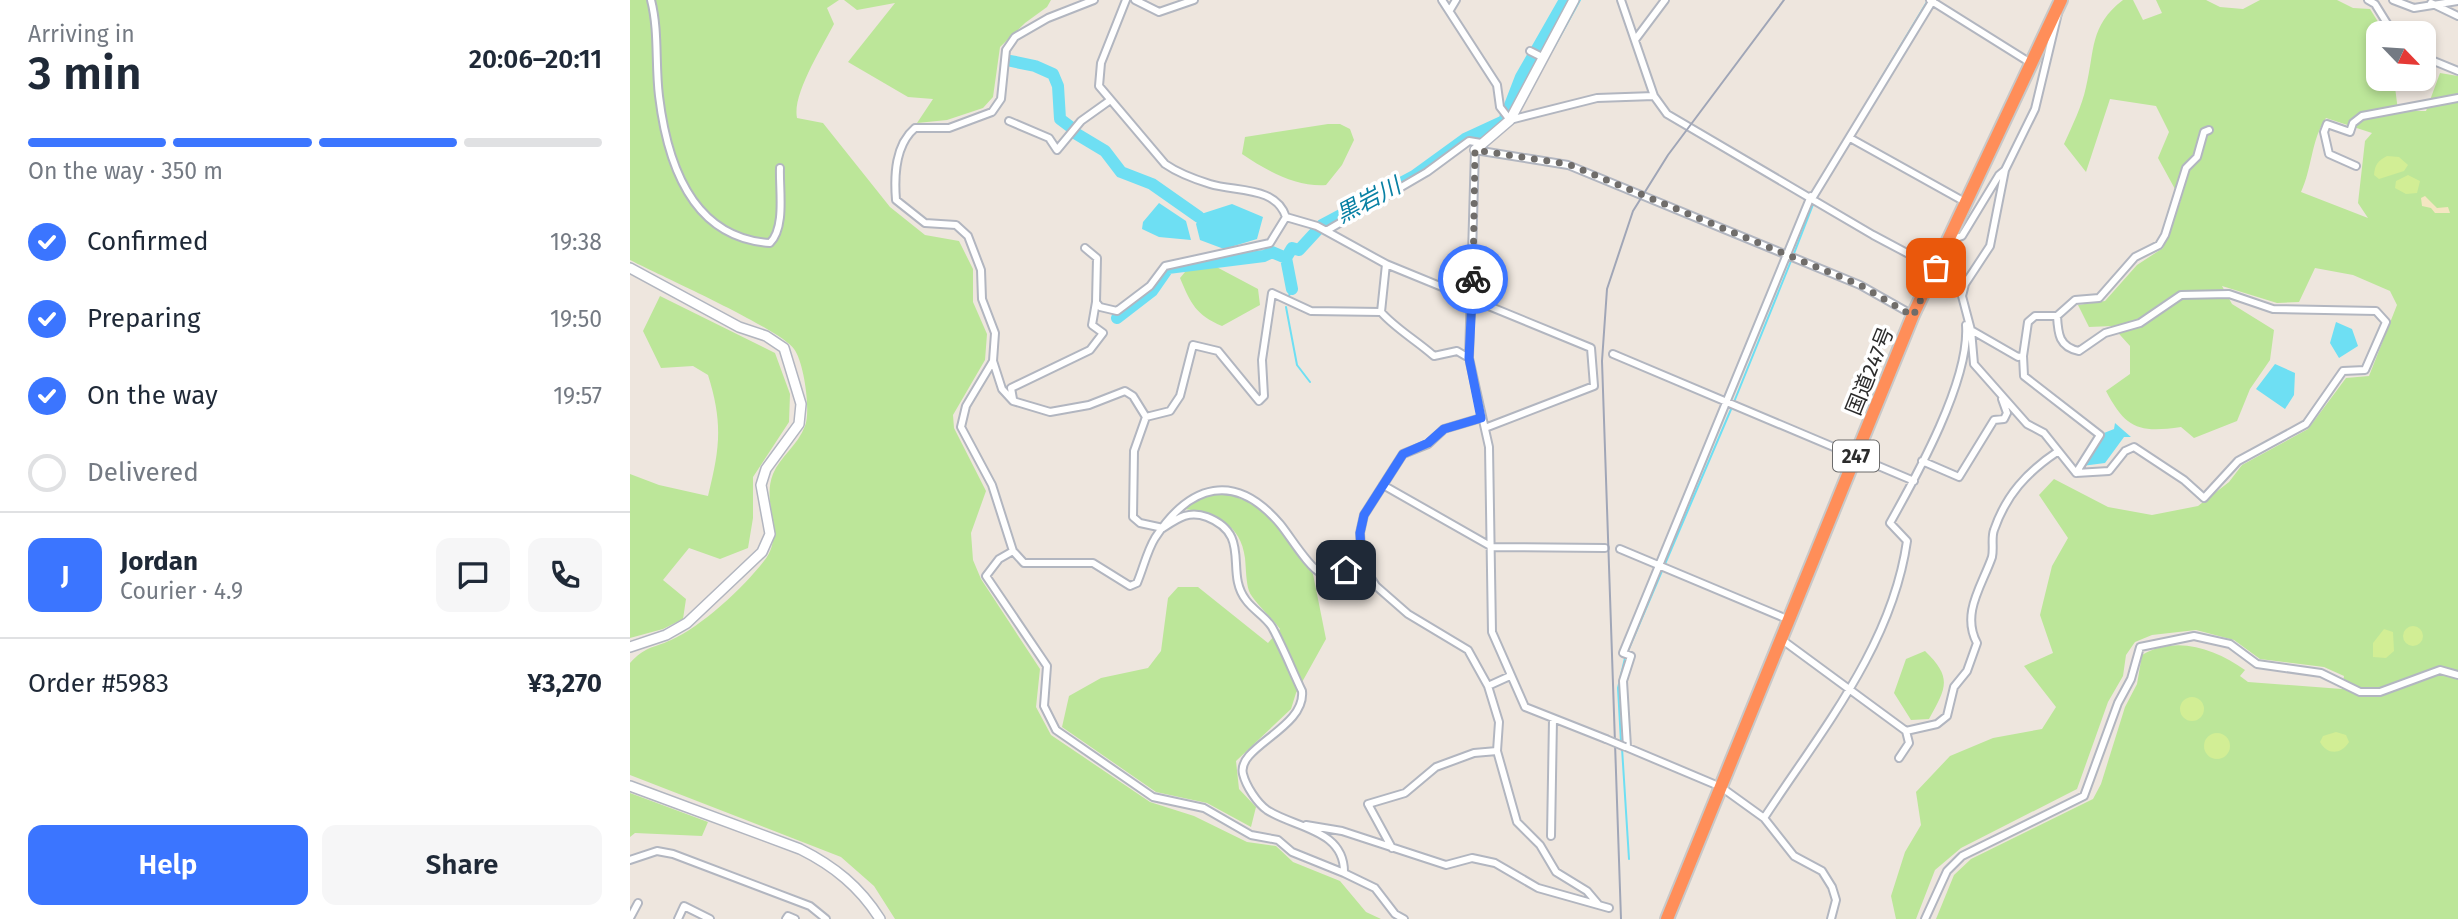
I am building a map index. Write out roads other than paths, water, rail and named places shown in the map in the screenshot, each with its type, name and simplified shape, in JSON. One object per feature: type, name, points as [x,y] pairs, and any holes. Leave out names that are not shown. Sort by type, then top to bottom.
[{"type":"highway","name":"国道247号","points":[[1667,919],[1779,638],[1913,316],[2029,62],[2059,4]]},
{"type":"main road","points":[[1478,147],[1510,120],[1541,57],[1574,0]]},
{"type":"main road","points":[[630,268],[739,327],[766,336],[783,348],[801,404],[799,424],[766,469],[761,485],[770,534],[762,552],[687,623],[666,635],[630,647]]},
{"type":"main road","points":[[630,786],[823,860],[867,898],[880,919]]},
{"type":"street","points":[[651,0],[656,19],[659,97],[674,165],[690,200],[708,218],[740,238],[770,243],[776,237],[779,220],[780,168]]},
{"type":"street","points":[[1094,0],[1048,18],[1015,37],[1006,50],[1001,99],[992,112],[949,128],[915,128],[903,138],[895,185],[896,200],[925,223],[956,225],[968,236],[981,270],[982,299],[995,334],[993,361],[1002,389],[1013,401],[1050,412],[1089,405],[1125,391],[1133,396],[1146,416],[1134,451],[1133,517],[1140,523],[1163,528],[1183,514],[1202,515],[1218,521],[1231,534],[1237,549],[1240,585],[1245,599],[1271,626],[1302,691],[1303,701],[1290,720],[1247,758],[1242,766],[1243,774],[1249,788],[1266,809],[1304,825],[1337,846],[1345,863],[1345,873]]},
{"type":"street","points":[[1096,302],[1100,307],[1117,311],[1150,286],[1165,266],[1270,243],[1286,217],[1283,206],[1267,195],[1212,185],[1177,172],[1165,164],[1109,101],[1099,86],[1101,63],[1126,0]]},
{"type":"street","points":[[1135,0],[1158,12],[1194,0]]},
{"type":"street","points":[[1442,0],[1497,85],[1501,108],[1510,120],[1597,98],[1654,96]]},
{"type":"street","points":[[1450,10],[1456,0]]},
{"type":"street","points":[[1621,0],[1654,96],[1667,114],[1873,235],[1965,284]]},
{"type":"street","points":[[1635,40],[1665,0]]},
{"type":"street","points":[[2368,0],[2375,4],[2386,21]]},
{"type":"street","points":[[2393,0],[2414,8],[2458,1]]},
{"type":"street","points":[[1626,747],[1623,681],[1631,656],[1623,653],[1788,255],[1825,178],[1932,1],[2029,62]]},
{"type":"street","points":[[1764,818],[1874,649],[1902,578],[1907,541],[1890,523],[1914,481],[1962,368],[1966,354],[1962,296],[1965,284],[1990,246],[2006,170],[2035,108],[2059,18],[2059,4]]},
{"type":"street","points":[[2431,4],[2458,16]]},
{"type":"street","points":[[1531,51],[1541,57]]},
{"type":"street","points":[[2436,62],[2458,71]]},
{"type":"street","points":[[2356,166],[2329,154],[2324,132],[2327,124],[2350,132],[2353,123],[2362,116],[2458,98]]},
{"type":"street","points":[[1009,121],[1049,138],[1057,150],[1081,121],[1109,101]]},
{"type":"street","points":[[2076,473],[2100,435],[2024,376],[2023,356],[2028,322],[2035,316],[2057,316],[2075,300],[2099,298],[2135,257],[2159,245],[2165,235],[2186,168],[2197,156],[2204,132],[2209,130]]},
{"type":"street","points":[[1850,138],[1965,202]]},
{"type":"street","points":[[1326,231],[1427,172],[1469,141],[1478,147],[1568,164],[1860,285],[1913,316]]},
{"type":"street","points":[[1478,147],[1469,358],[1489,447],[1492,632],[1510,676],[1525,707],[1721,787],[1764,818],[1794,856],[1822,871],[1836,900],[1831,919]]},
{"type":"street","points":[[1948,240],[1962,236],[1999,175],[2006,170]]},
{"type":"street","points":[[1286,217],[1317,226],[1386,264],[1591,348],[1595,367],[1594,386],[1485,428]]},
{"type":"street","points":[[1013,401],[1011,388],[1090,349],[1103,333],[1092,325],[1091,317],[1096,302],[1097,258],[1085,248]]},
{"type":"street","points":[[1386,264],[1381,312],[1394,327],[1410,335],[1434,356],[1457,351],[1469,358]]},
{"type":"street","points":[[1146,416],[1170,411],[1180,396],[1193,345],[1218,351],[1259,401],[1264,396],[1262,360],[1272,293],[1311,311],[1381,312]]},
{"type":"street","points":[[2057,316],[2061,341],[2067,349],[2079,351],[2105,333],[2140,323],[2181,295],[2229,294],[2273,309],[2376,311],[2386,322],[2365,370],[2343,371],[2306,424],[2238,461],[2204,498],[2184,480],[2134,447],[2125,451],[2109,471],[2076,473]]},
{"type":"street","points":[[1965,317],[1971,330],[1974,364],[2027,424],[2045,433],[2057,452],[2076,473]]},
{"type":"street","points":[[1971,330],[2018,357],[2023,356]]},
{"type":"street","points":[[1614,354],[1856,454],[1914,481]]},
{"type":"street","points":[[993,361],[966,406],[961,427],[992,485],[1013,551],[1024,563],[1093,563],[1130,586],[1137,583],[1154,539],[1183,502],[1202,492],[1224,489],[1256,500],[1279,523],[1317,572],[1330,576],[1362,564]]},
{"type":"street","points":[[1922,461],[1959,477],[1994,420],[2004,419],[2007,413],[2001,397]]},
{"type":"street","points":[[1481,418],[1444,429],[1428,443],[1403,454],[1364,515],[1360,533],[1362,564],[1376,586],[1409,614],[1468,650],[1488,686],[1499,722],[1497,751],[1517,822],[1540,845],[1556,872],[1587,891],[1598,904]]},
{"type":"street","points":[[1906,731],[1937,724],[1947,716],[1955,687],[1967,671],[1978,643],[1971,631],[1971,613],[1993,554],[1993,531],[2018,484],[2030,470],[2057,452]]},
{"type":"street","points":[[1383,485],[1492,547],[1605,548]]},
{"type":"street","points":[[1619,549],[1787,619]]},
{"type":"street","points":[[1013,551],[999,559],[986,576],[1047,666],[1044,706],[1056,730],[1153,797],[1204,808],[1251,835],[1278,840],[1292,852],[1375,888],[1395,914],[1404,919]]},
{"type":"street","points":[[1925,919],[1947,871],[1962,856],[2084,796],[2118,702],[2131,679],[2140,647],[2194,636],[2230,644],[2258,664],[2321,673],[2360,692],[2380,692],[2440,670],[2458,676]]},
{"type":"street","points":[[1779,638],[1906,731],[1909,743],[1899,758]]},
{"type":"street","points":[[1488,686],[1510,676]]},
{"type":"street","points":[[1551,836],[1553,719]]},
{"type":"street","points":[[1392,848],[1368,804],[1405,793],[1436,767],[1474,753],[1497,751]]},
{"type":"street","points":[[1304,825],[1342,831],[1446,864],[1472,858],[1495,863],[1538,888],[1609,908]]},
{"type":"street","points":[[630,860],[657,850],[673,854],[797,901],[826,919]]},
{"type":"street","points":[[630,918],[638,902]]},
{"type":"street","points":[[679,919],[684,906],[710,919]]},
{"type":"street","points":[[786,919],[795,919]]},
{"type":"water","points":[[1159,203],[1186,221],[1191,240],[1159,237],[1142,229],[1143,222]]},
{"type":"water","points":[[1232,204],[1263,217],[1257,239],[1224,249],[1200,240],[1196,224],[1201,214]]},
{"type":"water","points":[[2336,322],[2352,329],[2358,346],[2339,358],[2330,343]]},
{"type":"water","points":[[2275,364],[2295,373],[2294,395],[2285,409],[2256,389]]},
{"type":"water","points":[[2115,423],[2131,437],[2124,437],[2105,463],[2082,466],[2104,437],[2104,433],[2114,429]]},
{"type":"waterway","name":"黒岩川","points":[[1117,318],[1152,291],[1168,268],[1264,256],[1272,252],[1286,258],[1292,248],[1299,250],[1322,225],[1414,176],[1465,139],[1504,121],[1521,77],[1565,0]]},
{"type":"waterway","points":[[1552,51],[1580,0]]},
{"type":"waterway","points":[[1874,90],[1927,2]]},
{"type":"waterway","points":[[1011,61],[1035,66],[1053,74],[1058,86],[1060,119],[1072,128]]},
{"type":"waterway","points":[[1524,103],[1531,90]]},
{"type":"waterway","points":[[1822,177],[1850,131]]},
{"type":"waterway","points":[[1075,133],[1105,151],[1121,172],[1152,184],[1199,217]]},
{"type":"waterway","points":[[1793,256],[1814,202]]},
{"type":"waterway","points":[[1286,258],[1292,289]]},
{"type":"waterway","points":[[1734,402],[1791,261]]},
{"type":"waterway","points":[[1288,298],[1292,289]]},
{"type":"waterway","points":[[1286,307],[1297,365],[1310,382]]},
{"type":"waterway","points":[[1627,653],[1732,407]]},
{"type":"waterway","points":[[1621,742],[1618,688],[1625,658]]},
{"type":"waterway","points":[[1622,748],[1629,859]]},
{"type":"railway","points":[[1621,919],[1602,361],[1607,289],[1633,211],[1668,155],[1784,0]]}]
